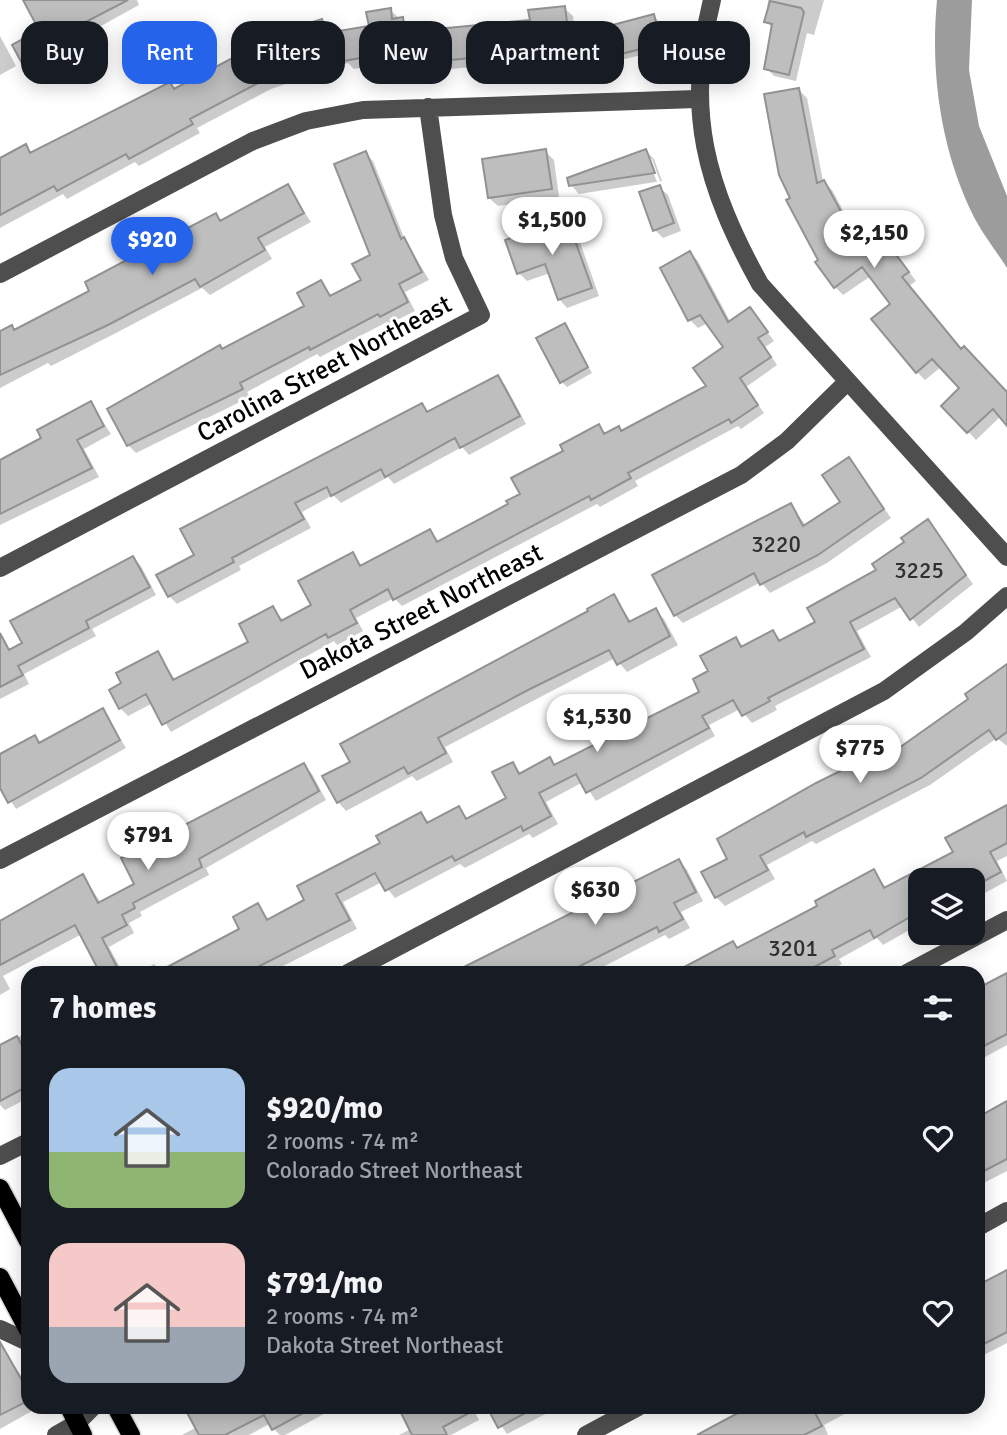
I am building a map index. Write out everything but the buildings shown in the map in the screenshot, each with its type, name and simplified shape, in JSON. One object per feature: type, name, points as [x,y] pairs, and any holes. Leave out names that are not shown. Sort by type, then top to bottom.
[{"type":"main road","points":[[0,1188],[21,1228]]},
{"type":"main road","points":[[0,1277],[21,1317]]},
{"type":"main road","points":[[120,1414],[131,1435]]},
{"type":"street","points":[[712,0],[702,39],[697,99],[709,169],[732,233],[760,284],[1007,556]]},
{"type":"street","points":[[0,274],[274,133],[306,121],[363,110],[697,99]]},
{"type":"street","name":"Carolina Street Northeast","points":[[0,568],[481,315],[454,258],[443,215],[428,107]]},
{"type":"street","name":"Dakota Street Northeast","points":[[0,860],[740,475],[787,441],[847,382]]},
{"type":"street","points":[[361,966],[884,691],[966,632],[1007,596]]},
{"type":"street","points":[[920,966],[1007,920]]},
{"type":"street","points":[[0,1156],[21,1146]]},
{"type":"street","points":[[985,1223],[1007,1212]]},
{"type":"street","points":[[0,1329],[21,1339]]},
{"type":"street","points":[[586,1435],[625,1414]]},
{"type":"street","points":[[56,1435],[76,1422]]},
{"type":"shaded area","points":[[937,0],[972,0],[969,70],[979,126],[1007,196],[1007,268],[975,219],[963,193],[946,140],[935,56]]}]
